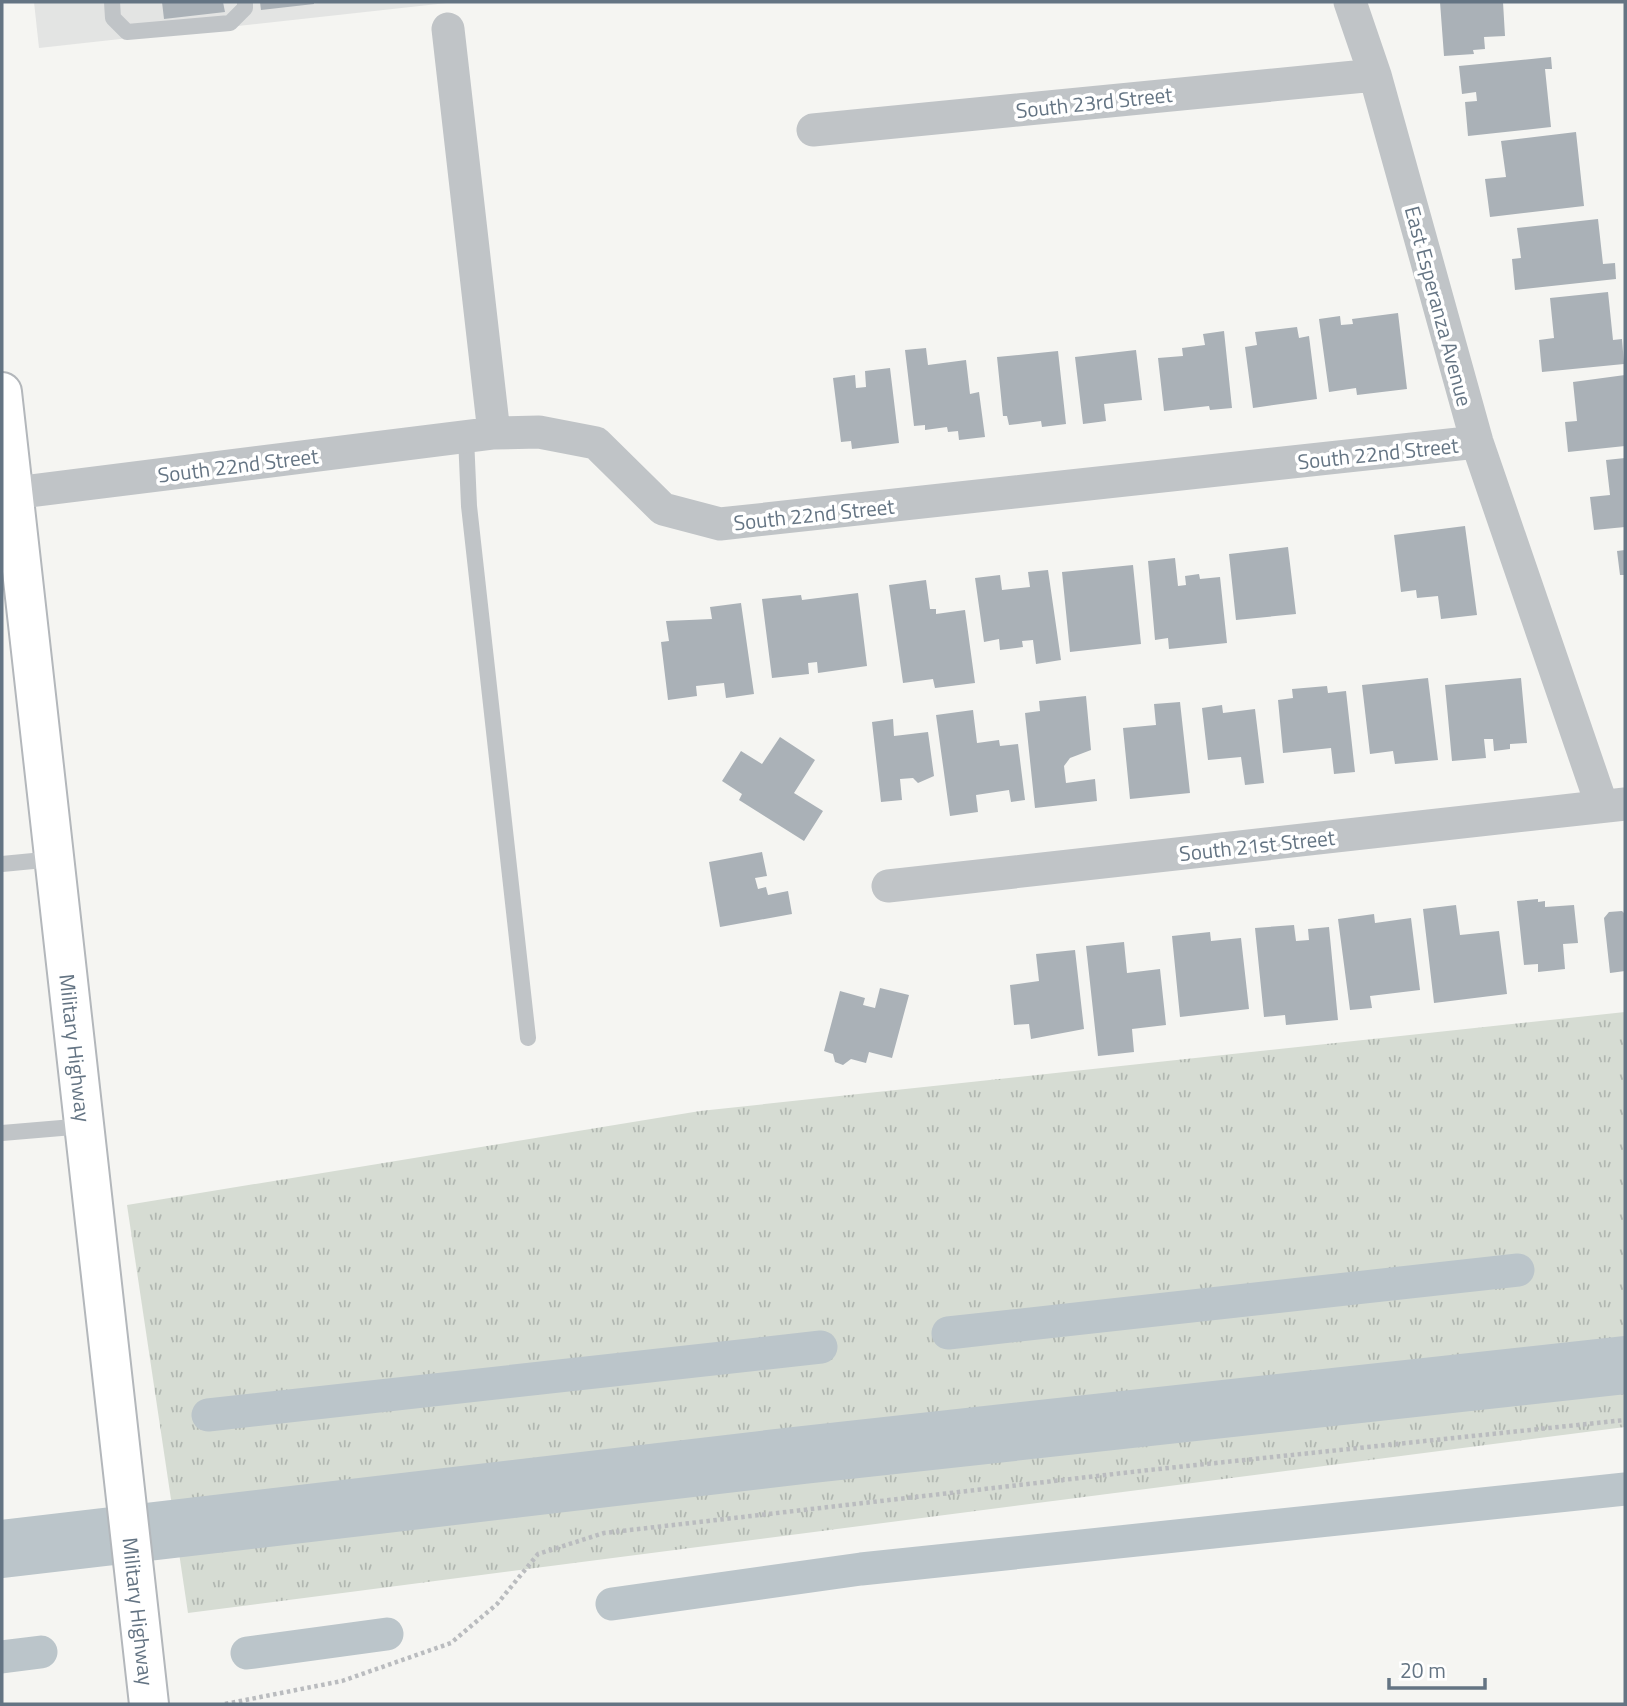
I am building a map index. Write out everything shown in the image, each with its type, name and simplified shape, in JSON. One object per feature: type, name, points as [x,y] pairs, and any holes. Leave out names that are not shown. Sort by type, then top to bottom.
[{"type":"main road","name":"Military Highway","points":[[2,392],[149,1704]]},
{"type":"street","name":"East Esperanza Avenue","points":[[1350,2],[1375,75],[1477,442],[1614,805]]},
{"type":"street","points":[[448,29],[480,435]]},
{"type":"street","name":"South 23rd Street","points":[[813,130],[1375,75]]},
{"type":"street","name":"South 22nd Street","points":[[14,493],[480,435],[539,432],[596,443],[663,509],[720,524],[1477,442]]},
{"type":"street","name":"South 21st Street","points":[[888,886],[1614,805]]},
{"type":"lane","points":[[112,10],[127,32],[230,23],[245,8],[245,2]]},
{"type":"lane","points":[[480,435],[469,506],[528,1038]]},
{"type":"lane","points":[[2,864],[54,859]]},
{"type":"lane","points":[[2,1133],[85,1126]]},
{"type":"path","points":[[225,1704],[342,1681],[451,1643],[497,1604],[538,1554],[604,1533],[1625,1420]]},
{"type":"shaded area","points":[[34,2],[456,2],[39,48]]},
{"type":"green space","points":[[1625,1012],[1625,1427],[188,1613],[127,1205],[700,1111]]},
{"type":"building","points":[[162,2],[223,2],[225,12],[164,19]]},
{"type":"building","points":[[260,2],[314,2],[314,4],[261,10]]},
{"type":"building","points":[[1440,2],[1503,2],[1505,36],[1484,37],[1485,49],[1473,50],[1474,54],[1444,56]]},
{"type":"building","points":[[1551,57],[1552,69],[1545,69],[1551,127],[1468,136],[1465,102],[1477,101],[1476,92],[1462,94],[1459,66]]},
{"type":"building","points":[[1576,132],[1584,206],[1490,217],[1485,179],[1506,177],[1501,141]]},
{"type":"building","points":[[1598,219],[1603,264],[1615,263],[1616,279],[1515,290],[1512,259],[1521,258],[1517,228]]},
{"type":"building","points":[[1608,292],[1613,340],[1622,339],[1624,364],[1542,372],[1539,340],[1554,338],[1550,298]]},
{"type":"building","points":[[1398,313],[1407,389],[1357,395],[1356,388],[1329,392],[1319,319],[1340,316],[1341,325],[1353,324],[1352,319]]},
{"type":"building","points":[[1297,327],[1299,338],[1309,336],[1317,399],[1253,408],[1245,347],[1257,345],[1255,332]]},
{"type":"building","points":[[1224,331],[1232,408],[1210,410],[1209,406],[1164,411],[1158,358],[1183,356],[1182,348],[1205,345],[1203,334]]},
{"type":"building","points":[[926,348],[928,365],[966,360],[970,394],[979,392],[985,437],[959,440],[958,431],[948,432],[947,427],[925,430],[925,425],[914,426],[905,350]]},
{"type":"building","points":[[1136,350],[1142,400],[1104,404],[1106,421],[1083,424],[1075,357]]},
{"type":"building","points":[[1058,351],[1066,424],[1042,427],[1041,421],[1009,425],[1007,416],[1003,416],[997,357]]},
{"type":"building","points":[[890,368],[899,443],[852,449],[851,441],[841,442],[833,378],[855,375],[856,388],[866,387],[865,371]]},
{"type":"building","points":[[1625,375],[1625,446],[1568,452],[1565,422],[1577,421],[1573,382]]},
{"type":"building","points":[[1625,458],[1625,527],[1594,530],[1590,497],[1610,495],[1606,460]]},
{"type":"building","points":[[1465,526],[1477,615],[1441,619],[1438,596],[1417,598],[1416,590],[1401,592],[1394,535]]},
{"type":"building","points":[[1288,547],[1296,614],[1236,620],[1229,554]]},
{"type":"building","points":[[1625,550],[1625,575],[1620,575],[1617,551]]},
{"type":"building","points":[[1175,558],[1178,586],[1186,585],[1185,576],[1199,574],[1200,579],[1220,577],[1227,643],[1169,649],[1168,638],[1155,640],[1148,561]]},
{"type":"building","points":[[1133,565],[1141,644],[1070,652],[1062,572]]},
{"type":"building","points":[[1048,570],[1061,660],[1036,664],[1033,640],[1022,641],[1023,647],[1000,650],[999,639],[984,642],[975,578],[1000,575],[1002,590],[1030,587],[1028,572]]},
{"type":"building","points":[[926,580],[930,609],[936,609],[936,614],[965,610],[975,683],[935,688],[933,679],[903,683],[889,585]]},
{"type":"building","points":[[858,593],[867,666],[818,673],[817,662],[808,663],[809,674],[772,678],[762,599],[801,595],[802,600]]},
{"type":"building","points":[[741,603],[754,694],[726,698],[724,683],[696,686],[697,696],[668,700],[661,642],[669,641],[666,621],[712,619],[710,607]]},
{"type":"building","points":[[1428,678],[1438,760],[1395,764],[1393,751],[1370,754],[1362,685]]},
{"type":"building","points":[[1521,678],[1527,743],[1510,744],[1510,749],[1494,751],[1493,739],[1484,739],[1486,758],[1452,761],[1445,685]]},
{"type":"building","points":[[1327,686],[1328,693],[1346,691],[1355,772],[1334,774],[1331,748],[1283,753],[1278,700],[1293,698],[1292,689]]},
{"type":"building","points":[[1086,696],[1091,750],[1070,758],[1064,766],[1066,783],[1095,779],[1097,801],[1035,808],[1025,713],[1040,711],[1039,701]]},
{"type":"building","points":[[1180,702],[1190,793],[1130,799],[1123,728],[1156,725],[1154,704]]},
{"type":"building","points":[[1222,705],[1223,713],[1255,709],[1264,783],[1245,785],[1241,757],[1208,760],[1202,708]]},
{"type":"building","points":[[973,710],[977,743],[999,740],[1000,746],[1018,744],[1025,800],[1011,802],[1009,790],[976,795],[978,812],[950,816],[936,715]]},
{"type":"building","points":[[893,719],[894,736],[928,732],[934,776],[918,783],[913,778],[900,779],[902,800],[881,802],[872,722]]},
{"type":"building","points":[[780,737],[815,760],[794,793],[823,811],[804,841],[739,800],[742,794],[722,781],[741,751],[762,764]]},
{"type":"building","points":[[762,852],[767,876],[755,878],[758,889],[766,887],[768,895],[788,891],[792,914],[720,927],[709,862]]},
{"type":"building","points":[[1538,899],[1538,902],[1545,901],[1545,907],[1574,905],[1578,943],[1563,944],[1565,969],[1538,972],[1538,964],[1524,965],[1517,901]]},
{"type":"building","points":[[1456,905],[1460,935],[1499,931],[1507,994],[1434,1003],[1423,909]]},
{"type":"building","points":[[1622,911],[1625,914],[1625,971],[1610,973],[1604,918],[1609,912]]},
{"type":"building","points":[[1374,914],[1375,923],[1411,918],[1420,990],[1370,996],[1372,1008],[1350,1010],[1338,919]]},
{"type":"building","points":[[1294,925],[1296,941],[1309,940],[1308,929],[1329,927],[1338,1020],[1286,1025],[1285,1015],[1264,1017],[1255,928]]},
{"type":"building","points":[[1210,932],[1211,941],[1241,938],[1249,1009],[1180,1017],[1172,936]]},
{"type":"building","points":[[1124,942],[1127,973],[1160,969],[1166,1025],[1132,1029],[1134,1052],[1098,1056],[1086,946]]},
{"type":"building","points":[[1075,950],[1084,1029],[1031,1039],[1029,1024],[1014,1025],[1010,985],[1039,981],[1036,954]]},
{"type":"building","points":[[880,988],[909,995],[892,1058],[869,1052],[866,1063],[851,1059],[843,1065],[835,1062],[833,1054],[824,1051],[840,991],[865,998],[863,1005],[875,1008]]},
{"type":"waterway","points":[[948,1333],[1518,1270]]},
{"type":"waterway","points":[[208,1415],[821,1347]]},
{"type":"waterway","points":[[2,1549],[803,1455],[1625,1365]]},
{"type":"waterway","points":[[612,1604],[861,1569],[1625,1489]]},
{"type":"waterway","points":[[247,1653],[387,1634]]},
{"type":"waterway","points":[[2,1657],[41,1652]]}]
